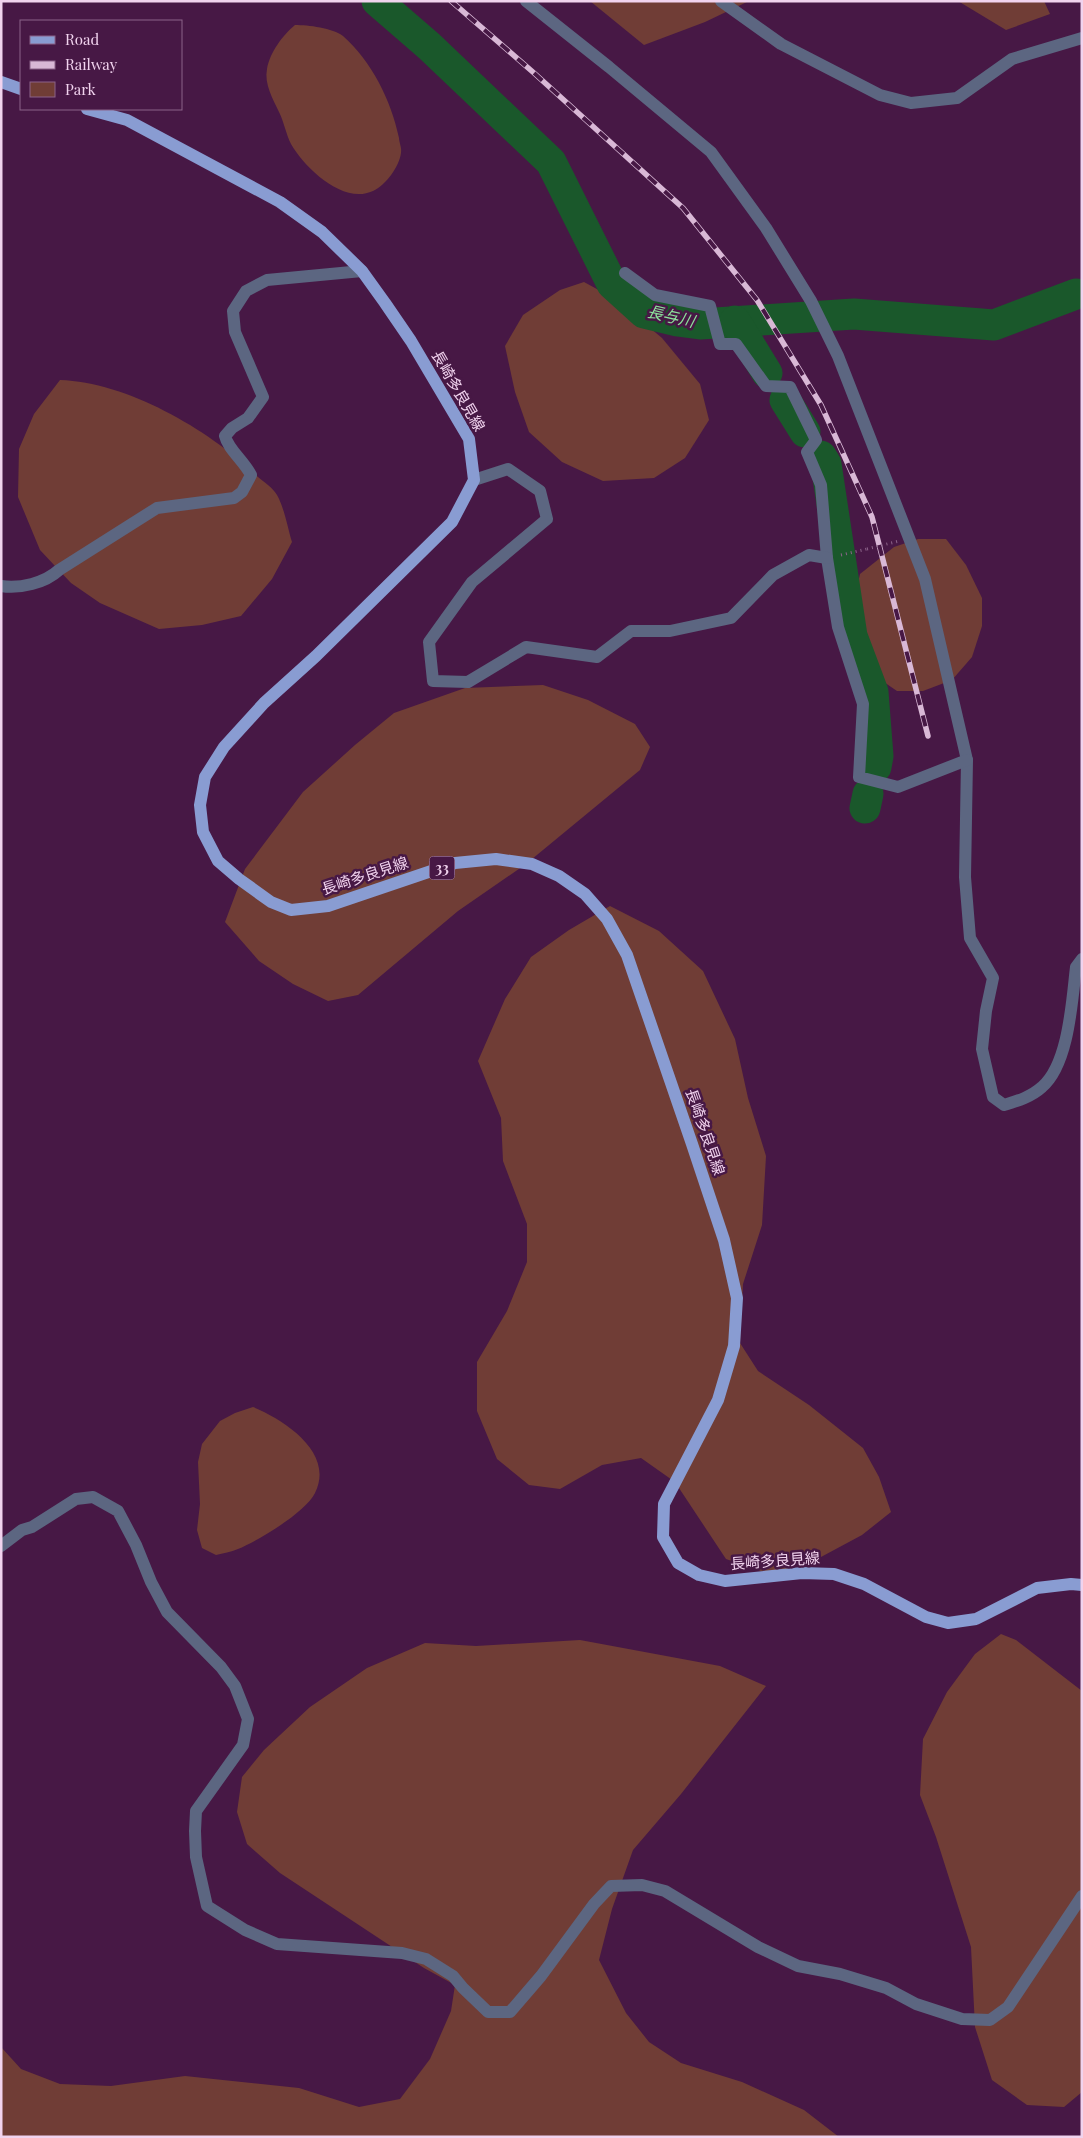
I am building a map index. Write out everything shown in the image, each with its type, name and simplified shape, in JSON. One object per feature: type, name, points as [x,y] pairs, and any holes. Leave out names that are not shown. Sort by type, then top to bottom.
[{"type":"main road","points":[[1,82],[20,89]]},
{"type":"main road","name":"長崎多良見線","points":[[92,110],[127,120],[280,202],[322,232],[362,271],[411,341],[469,439],[474,480],[452,522],[316,656],[264,703],[224,747],[206,777],[200,805],[203,832],[218,861],[245,884],[271,902],[292,910],[328,906],[456,863],[496,859],[532,864],[559,876],[585,894],[606,919],[627,955],[724,1240],[737,1298],[734,1346],[718,1400],[664,1504],[662,1537],[678,1564],[699,1576],[725,1581],[802,1573],[834,1574],[864,1584],[926,1617],[948,1622],[976,1619],[1037,1588],[1071,1584],[1082,1585]]},
{"type":"street","points":[[526,1],[711,152],[766,228],[811,301],[838,356],[925,579],[967,760],[965,877],[970,938],[993,978],[986,1011],[982,1049],[993,1097],[1004,1105],[1022,1100],[1043,1086],[1056,1068],[1069,1026],[1076,967],[1082,959]]},
{"type":"street","points":[[721,1],[781,44],[880,95],[911,103],[957,98],[1012,59],[1082,38]]},
{"type":"street","points":[[1,586],[14,588],[51,578],[59,570],[157,508],[234,498],[242,492],[251,475],[245,464],[227,445],[225,436],[232,428],[248,418],[263,398],[235,332],[233,311],[246,291],[267,280],[362,271]]},
{"type":"street","points":[[625,274],[655,295],[710,306],[720,344],[736,344],[766,386],[790,387],[816,440],[807,452],[822,485],[838,627],[863,704],[859,777],[898,787],[967,760]]},
{"type":"street","points":[[474,480],[508,469],[540,491],[547,519],[472,582],[429,642],[434,682],[468,682],[526,647],[597,657],[632,631],[670,631],[731,618],[773,575],[809,555],[830,557]]},
{"type":"street","points":[[1,1546],[22,1530],[32,1527],[76,1499],[93,1497],[118,1511],[136,1545],[150,1582],[167,1612],[221,1667],[235,1686],[248,1719],[243,1745],[196,1811],[194,1831],[196,1857],[207,1906],[245,1930],[278,1944],[402,1953],[426,1959],[453,1976],[488,2012],[510,2012],[541,1976],[594,1904],[611,1886],[642,1885],[665,1891],[758,1948],[798,1966],[840,1974],[886,1988],[916,2004],[962,2018],[990,2020],[1008,2007],[1082,1896]]},
{"type":"path","points":[[830,557],[899,541]]},
{"type":"green space","points":[[590,1],[749,1],[705,22],[644,45]]},
{"type":"green space","points":[[958,1],[1044,1],[1050,14],[1006,30]]},
{"type":"green space","points":[[295,25],[313,26],[339,33],[363,58],[379,82],[391,110],[401,153],[398,164],[391,175],[383,185],[373,191],[361,194],[349,193],[338,189],[315,173],[291,144],[270,91],[266,75],[274,50]]},
{"type":"green space","points":[[584,282],[617,300],[662,338],[700,384],[709,420],[685,458],[654,478],[603,481],[562,462],[529,432],[515,392],[505,346],[523,315],[560,290]]},
{"type":"green space","points":[[60,380],[112,389],[166,412],[216,442],[275,492],[282,506],[292,542],[272,579],[241,616],[202,625],[159,629],[100,603],[71,583],[40,550],[18,497],[19,449],[34,414]]},
{"type":"green space","points":[[918,539],[946,539],[966,565],[982,598],[982,626],[972,657],[952,680],[923,691],[897,691],[878,678],[860,641],[853,607],[860,574],[894,547]]},
{"type":"green space","points":[[543,685],[588,700],[635,724],[650,747],[640,770],[526,864],[458,911],[358,995],[328,1001],[293,984],[259,961],[225,922],[245,869],[303,792],[394,713],[465,688]]},
{"type":"green space","points":[[610,906],[659,931],[703,971],[735,1039],[748,1098],[766,1156],[762,1225],[743,1284],[740,1343],[758,1371],[809,1405],[863,1448],[879,1477],[891,1512],[862,1535],[821,1557],[772,1575],[726,1559],[675,1482],[641,1458],[602,1465],[560,1489],[529,1485],[497,1459],[477,1411],[477,1362],[507,1311],[527,1262],[527,1224],[503,1161],[501,1118],[478,1061],[505,999],[531,957],[569,930]]},
{"type":"green space","points":[[253,1407],[279,1420],[304,1440],[313,1452],[318,1465],[319,1478],[315,1493],[310,1501],[292,1517],[247,1545],[216,1555],[202,1548],[197,1530],[200,1504],[198,1462],[202,1444],[220,1421],[235,1413]]},
{"type":"green space","points":[[1001,1634],[1016,1640],[1082,1691],[1082,2092],[1064,2107],[1027,2105],[992,2080],[975,2027],[971,1947],[936,1837],[920,1795],[923,1739],[947,1692],[975,1654]]},
{"type":"green space","points":[[580,1640],[720,1666],[766,1686],[681,1794],[633,1850],[612,1909],[599,1960],[626,2013],[649,2042],[681,2063],[742,2082],[804,2110],[839,2137],[1,2137],[1,2047],[21,2069],[60,2084],[111,2086],[185,2076],[299,2088],[359,2107],[400,2099],[430,2059],[451,2011],[455,1985],[424,1968],[280,1873],[247,1844],[237,1812],[242,1777],[264,1750],[310,1707],[367,1668],[425,1643],[476,1646]]},
{"type":"waterway","name":"長与川","points":[[377,1],[429,46],[551,162],[612,284],[644,313],[700,324],[854,314],[994,325],[1076,294]]},
{"type":"waterway","points":[[735,321],[767,373]]},
{"type":"waterway","points":[[785,400],[805,432]]},
{"type":"waterway","points":[[821,456],[826,464],[852,636],[873,692],[878,756],[876,767]]},
{"type":"waterway","points":[[865,808],[868,794]]},
{"type":"railway","points":[[451,1],[534,73],[683,208],[757,300],[821,405],[872,517],[928,736]]}]
